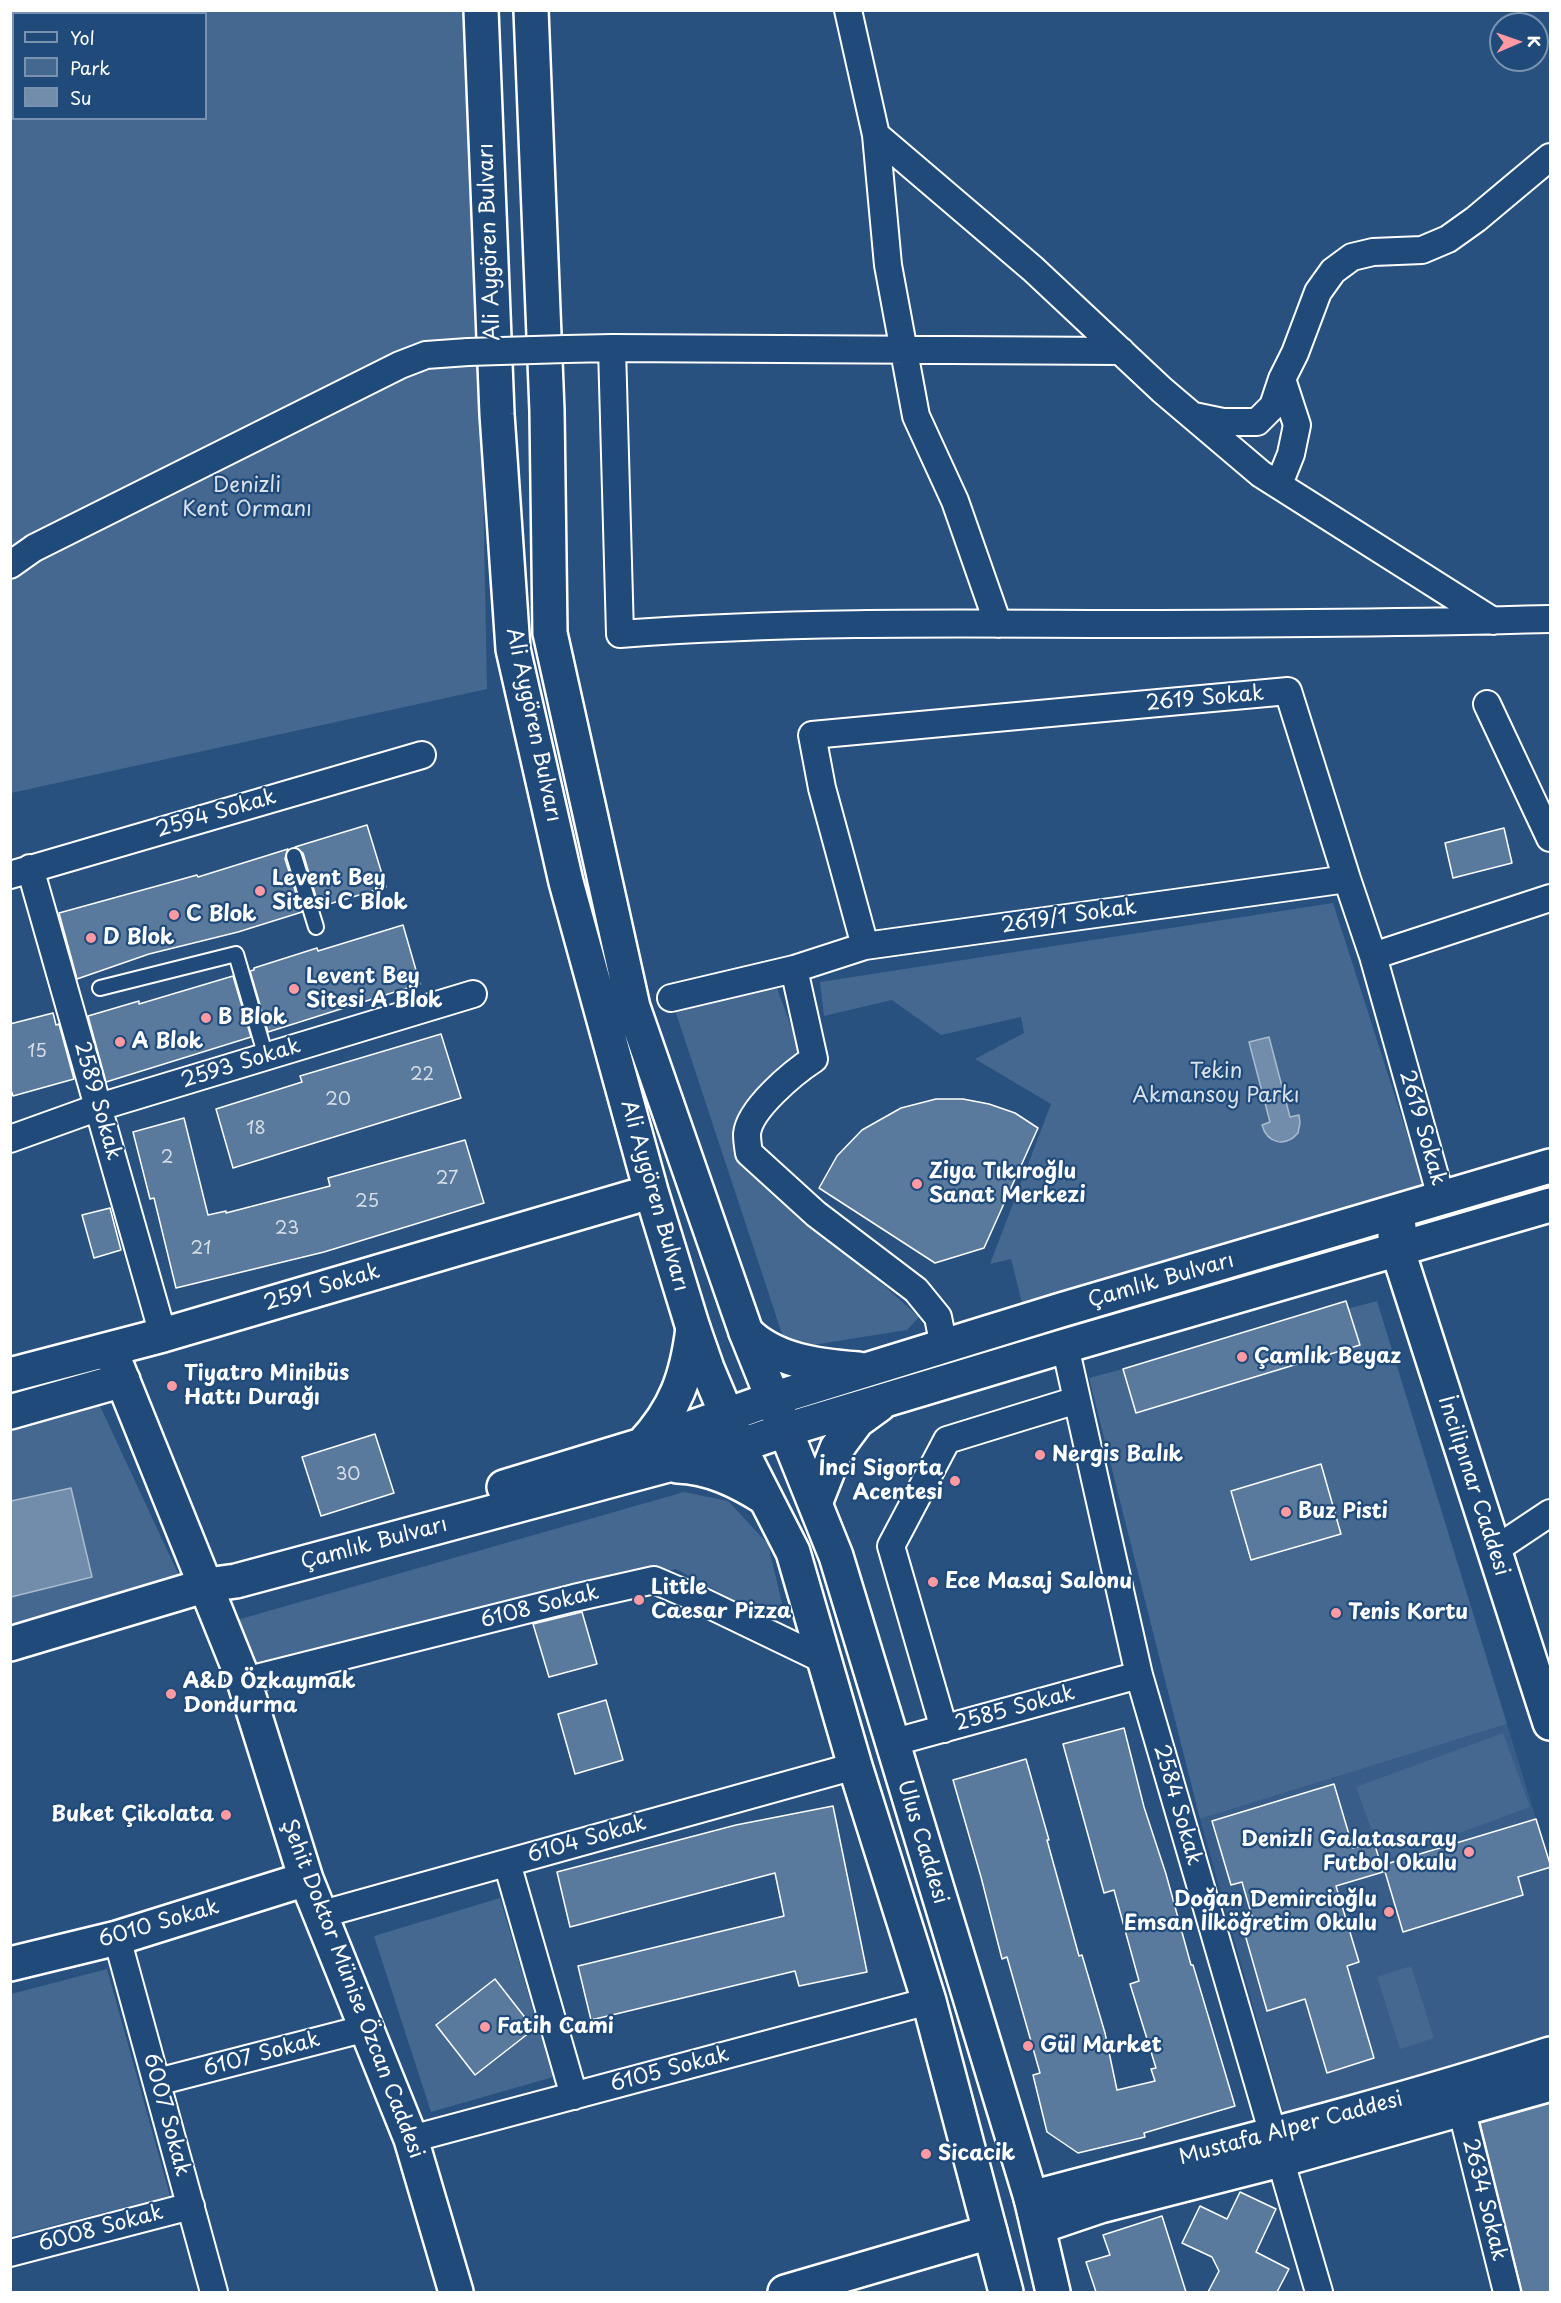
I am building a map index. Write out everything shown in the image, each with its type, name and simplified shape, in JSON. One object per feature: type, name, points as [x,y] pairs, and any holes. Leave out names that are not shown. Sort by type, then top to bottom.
[{"type":"main road","name":"Ali Aygören Bulvarı","points":[[481,10],[497,414],[513,649],[566,882],[651,1191],[693,1328],[727,1415]]},
{"type":"main road","name":"Ali Aygören Bulvarı","points":[[531,10],[547,411],[550,633],[633,1007],[746,1332],[772,1399]]},
{"type":"main road","name":"Çamlık Bulvarı","points":[[653,1455],[727,1415],[772,1399],[1441,1197],[1551,1166]]},
{"type":"main road","name":"2591 Sokak","points":[[10,1375],[163,1335],[633,1197]]},
{"type":"main road","points":[[1441,1197],[1409,1215],[1400,1224],[1395,1234],[1410,1245],[1551,1205]]},
{"type":"main road","name":"Çamlık Bulvarı","points":[[10,1644],[207,1585],[236,1581],[653,1455],[739,1446],[886,1399],[1410,1245]]},
{"type":"main road","name":"İncilipınar Caddesi","points":[[1410,1245],[1407,1280],[1493,1551],[1551,1723]]},
{"type":"main road","points":[[693,1328],[689,1359],[680,1391],[654,1432],[653,1455],[714,1472],[741,1483],[765,1498]]},
{"type":"main road","points":[[746,1332],[768,1351],[836,1367],[872,1369]]},
{"type":"main road","name":"Şehit Doktor Münise Özcan Caddesi","points":[[110,1348],[244,1681],[319,1915],[411,2139],[456,2292]]},
{"type":"main road","points":[[10,1412],[123,1380]]},
{"type":"main road","name":"Ulus Caddesi","points":[[772,1399],[816,1501],[836,1556],[1034,2213],[1053,2292]]},
{"type":"main road","points":[[816,1501],[837,1448],[857,1421],[886,1399]]},
{"type":"main road","name":"Ulus Caddesi","points":[[727,1415],[739,1446],[793,1552],[855,1766],[929,2001],[1006,2292]]},
{"type":"main road","name":"6010 Sokak","points":[[10,1964],[117,1938],[306,1879]]},
{"type":"main road","name":"Mustafa Alper Caddesi","points":[[1276,2148],[1461,2082],[1551,2054]]},
{"type":"main road","name":"Mustafa Alper Caddesi","points":[[1034,2213],[1276,2148],[1478,2108],[1551,2084]]},
{"type":"main road","points":[[785,2292],[990,2232]]},
{"type":"street","points":[[848,10],[876,135],[888,265],[916,416],[955,501],[998,624]]},
{"type":"street","points":[[876,135],[1033,268],[1121,351],[1261,474],[1493,621]]},
{"type":"street","points":[[1194,416],[1223,422],[1257,422],[1273,406],[1318,292],[1333,271],[1352,257],[1373,252],[1422,250],[1448,239],[1551,157]]},
{"type":"street","points":[[10,565],[34,548],[400,365],[426,356],[468,352],[612,348],[1121,351]]},
{"type":"street","points":[[612,348],[620,634],[711,627],[912,622],[1272,624],[1551,619]]},
{"type":"street","points":[[1279,484],[1291,454],[1297,425],[1282,379]]},
{"type":"street","name":"2619 Sokak","points":[[865,946],[822,788],[812,735],[1288,691],[1373,956],[1441,1197]]},
{"type":"street","points":[[1487,704],[1551,838]]},
{"type":"street","name":"2594 Sokak","points":[[20,871],[422,756]]},
{"type":"street","name":"2589 Sokak","points":[[20,871],[99,1107],[163,1335]]},
{"type":"street","name":"2619/1 Sokak","points":[[671,998],[794,969],[865,946],[1347,879]]},
{"type":"street","points":[[1373,956],[1551,898]]},
{"type":"street","points":[[794,969],[814,1059],[796,1071],[762,1104],[747,1132],[749,1153],[816,1214],[916,1290],[938,1317],[944,1347]]},
{"type":"street","name":"2593 Sokak","points":[[10,1139],[99,1107],[474,994]]},
{"type":"street","name":"2584 Sokak","points":[[1065,1346],[1139,1675],[1318,2292]]},
{"type":"street","points":[[944,1729],[891,1546],[947,1440],[1077,1400]]},
{"type":"street","points":[[1493,1551],[1551,1513]]},
{"type":"street","name":"6108 Sokak","points":[[244,1681],[573,1598],[654,1580],[824,1660]]},
{"type":"street","name":"2585 Sokak","points":[[891,1743],[1139,1675]]},
{"type":"street","name":"6104 Sokak","points":[[319,1915],[855,1766]]},
{"type":"street","points":[[507,1863],[574,2096]]},
{"type":"street","name":"6007 Sokak","points":[[117,1938],[214,2292]]},
{"type":"street","name":"6105 Sokak","points":[[411,2139],[929,2001]]},
{"type":"street","name":"6107 Sokak","points":[[157,2082],[367,2028]]},
{"type":"street","name":"2634 Sokak","points":[[1478,2108],[1508,2292]]},
{"type":"street","name":"6008 Sokak","points":[[10,2253],[191,2206]]},
{"type":"lane","points":[[294,856],[316,927]]},
{"type":"lane","points":[[100,988],[236,954],[266,1057]]},
{"type":"shaded area","name":"Doğan Demircioğlu Emsan İlköğretim Okulu","points":[[1507,1724],[1550,1865],[1550,2040],[1286,2123],[1200,1819]]},
{"type":"green space","name":"Denizli Kent Ormanı","points":[[10,11],[474,11],[487,689],[11,793]]},
{"type":"green space","name":"Tekin Akmansoy Parkı","points":[[1333,903],[1425,1190],[1024,1311],[1011,1259],[990,1264],[1051,1104],[975,1059],[1024,1033],[1021,1017],[941,1035],[892,1000],[824,1016],[820,982]]},
{"type":"green space","points":[[774,980],[800,1051],[749,1098],[736,1137],[748,1171],[851,1256],[919,1317],[907,1330],[787,1349],[675,1010]]},
{"type":"green space","points":[[1377,1301],[1507,1724],[1200,1819],[1089,1378]]},
{"type":"green space","points":[[94,1393],[182,1582],[11,1625],[11,1414]]},
{"type":"green space","points":[[684,1492],[728,1501],[768,1544],[785,1616],[767,1618],[676,1569],[257,1673],[237,1620]]},
{"type":"green space","points":[[1503,1733],[1530,1807],[1383,1861],[1356,1787]]},
{"type":"green space","points":[[500,1898],[553,2077],[431,2112],[374,1936]]},
{"type":"green space","points":[[1411,1966],[1434,2038],[1400,2049],[1377,1977]]},
{"type":"green space","points":[[107,1969],[170,2196],[11,2236],[11,1994]]},
{"type":"water","points":[[1269,1037],[1290,1117],[1299,1115],[1300,1123],[1298,1133],[1288,1141],[1282,1142],[1268,1136],[1262,1125],[1270,1122],[1249,1042]]},
{"type":"water","points":[[71,1488],[92,1577],[11,1597],[11,1501]]},
{"type":"building","points":[[367,825],[386,887],[319,907],[303,853],[295,847]]},
{"type":"building","points":[[1504,828],[1512,863],[1453,878],[1445,843]]},
{"type":"building","points":[[288,849],[285,859],[302,912],[238,932],[149,954],[77,979],[59,913],[197,875],[198,877]]},
{"type":"building","points":[[403,925],[420,984],[268,1032],[250,971],[317,948],[318,951]]},
{"type":"building","points":[[233,976],[251,1037],[106,1082],[88,1016],[139,1001],[139,1004]]},
{"type":"building","points":[[53,1013],[56,1025],[59,1024],[74,1079],[13,1096],[10,1087],[10,1024]]},
{"type":"building","points":[[441,1034],[461,1098],[233,1168],[216,1109],[302,1082],[300,1076]]},
{"type":"building","name":"Ziya Tıkıroğlu Sanat Merkezi","points":[[936,1099],[963,1099],[989,1104],[1015,1113],[1038,1128],[984,1248],[935,1263],[819,1188],[837,1156],[862,1130],[901,1108]]},
{"type":"building","points":[[184,1118],[208,1215],[226,1211],[226,1213],[330,1186],[328,1178],[465,1140],[484,1203],[324,1252],[176,1288],[154,1198],[150,1199],[133,1132]]},
{"type":"building","points":[[110,1208],[121,1250],[94,1258],[82,1215]]},
{"type":"building","name":"Çamlık Beyaz","points":[[1346,1301],[1360,1345],[1136,1413],[1123,1369]]},
{"type":"building","points":[[375,1434],[394,1493],[321,1516],[302,1457]]},
{"type":"building","name":"Buz Pisti","points":[[1321,1464],[1341,1534],[1251,1560],[1231,1491]]},
{"type":"building","points":[[582,1612],[597,1664],[549,1677],[533,1624]]},
{"type":"building","points":[[606,1700],[623,1760],[575,1774],[558,1714]]},
{"type":"building","points":[[1124,1728],[1144,1807],[1235,2106],[1144,2133],[1145,2137],[1078,2153],[1047,2132],[1033,2075],[1040,2073],[1007,1957],[1002,1959],[953,1780],[1026,1759],[1079,1956],[1082,1955],[1105,2033],[1117,2090],[1155,2081],[1151,2069],[1156,2068],[1130,1984],[1139,1981],[1114,1890],[1104,1893],[1063,1744]]},
{"type":"building","points":[[1334,1784],[1353,1848],[1374,1842],[1383,1872],[1336,1886],[1359,1962],[1347,1966],[1374,2058],[1327,2073],[1305,1999],[1267,2011],[1244,1931],[1255,1927],[1242,1882],[1231,1885],[1212,1821]]},
{"type":"building","points":[[833,1806],[867,1972],[799,1986],[795,1971],[591,2020],[578,1966],[784,1916],[775,1873],[570,1927],[557,1872],[736,1825]]},
{"type":"building","name":"Doğan Demircioğlu Emsan İlköğretim Okulu","points":[[1536,1819],[1551,1867],[1518,1877],[1523,1895],[1403,1932],[1383,1865]]},
{"type":"building","name":"Fatih Cami","points":[[495,1979],[534,2029],[475,2075],[436,2025]]},
{"type":"building","points":[[1551,2103],[1551,2292],[1522,2292],[1480,2123]]},
{"type":"building","points":[[1240,2192],[1276,2209],[1256,2252],[1289,2269],[1277,2292],[1208,2292],[1219,2271],[1212,2257],[1182,2243],[1200,2206],[1227,2219]]},
{"type":"building","points":[[1162,2216],[1186,2292],[1096,2292],[1086,2262],[1110,2255],[1103,2235]]},
{"type":"place","name":"Levent Bey Sitesi C Blok","points":[[260,891]]},
{"type":"place","name":"C Blok","points":[[174,915]]},
{"type":"place","name":"D Blok","points":[[91,938]]},
{"type":"place","name":"Levent Bey Sitesi A Blok","points":[[294,989]]},
{"type":"place","name":"B Blok","points":[[206,1018]]},
{"type":"place","name":"A Blok","points":[[120,1042]]},
{"type":"place","name":"Ziya Tıkıroğlu Sanat Merkezi","points":[[917,1184]]},
{"type":"place","name":"Çamlık Beyaz","points":[[1242,1357]]},
{"type":"place","name":"Tiyatro Minibüs Hattı Durağı","points":[[172,1386]]},
{"type":"place","name":"Nergis Balık","points":[[1040,1455]]},
{"type":"place","name":"İnci Sigorta Acentesi","points":[[955,1481]]},
{"type":"place","name":"Buz Pisti","points":[[1286,1512]]},
{"type":"place","name":"Ece Masaj Salonu","points":[[933,1582]]},
{"type":"place","name":"Little Caesar Pizza","points":[[639,1600]]},
{"type":"place","name":"Tenis Kortu","points":[[1336,1613]]},
{"type":"place","name":"A&D Özkaymak Dondurma","points":[[171,1694]]},
{"type":"place","name":"Buket Çikolata","points":[[226,1815]]},
{"type":"place","name":"Denizli Galatasaray Futbol Okulu","points":[[1469,1852]]},
{"type":"place","name":"Doğan Demircioğlu Emsan İlköğretim Okulu","points":[[1389,1912]]},
{"type":"place","name":"Fatih Cami","points":[[485,2027]]},
{"type":"place","name":"Gül Market","points":[[1028,2046]]},
{"type":"place","name":"Sicacik","points":[[926,2154]]}]
